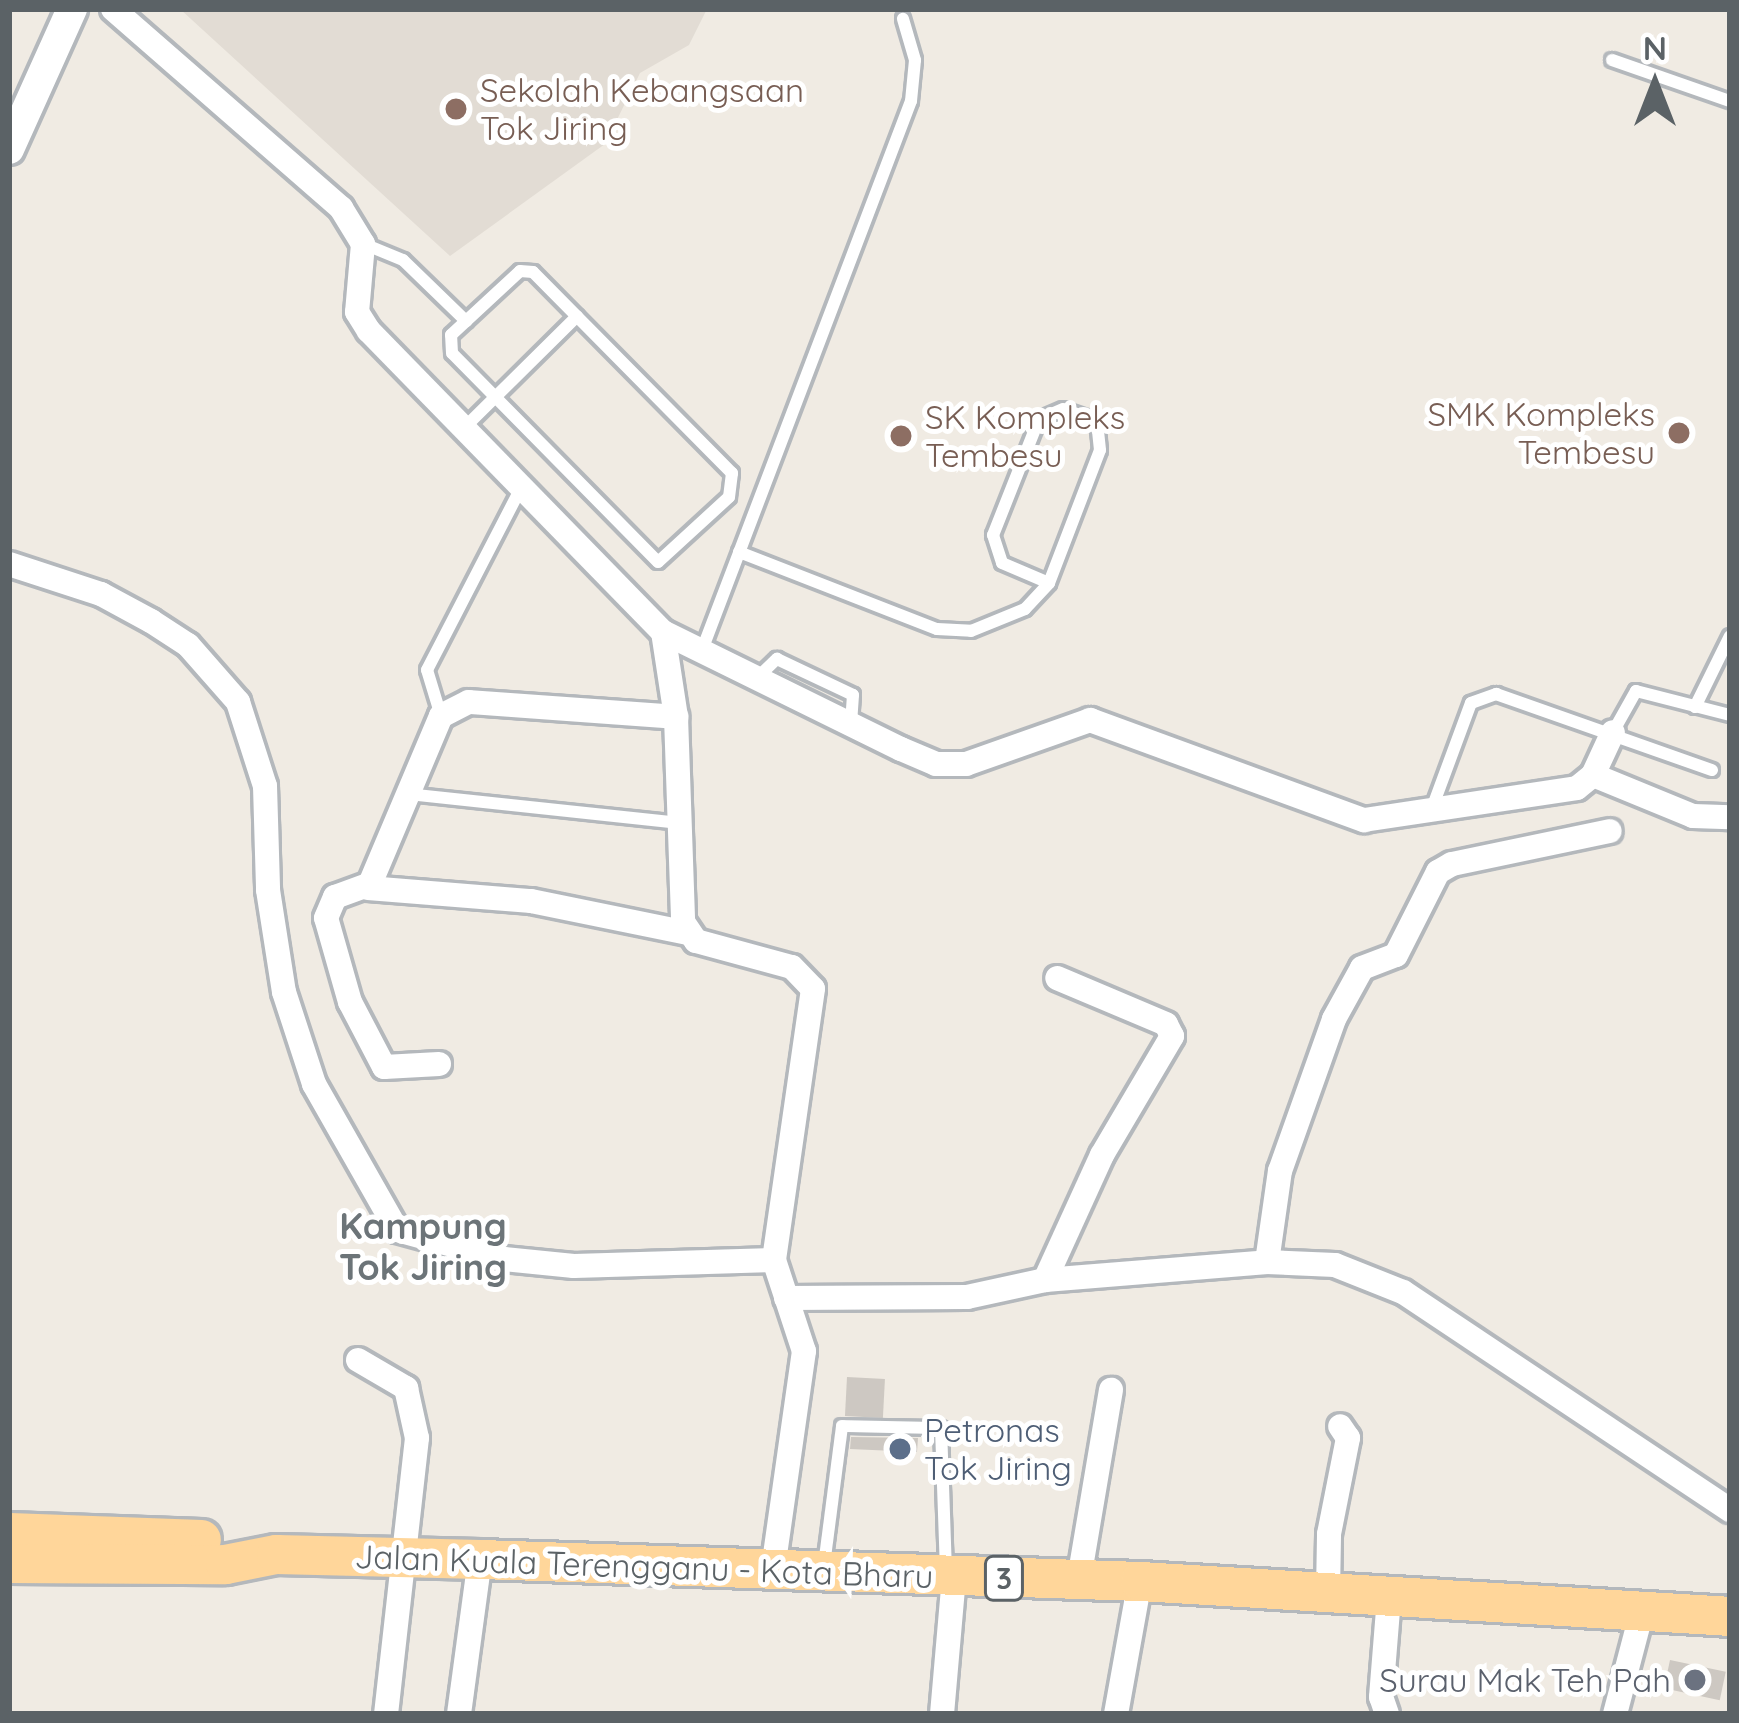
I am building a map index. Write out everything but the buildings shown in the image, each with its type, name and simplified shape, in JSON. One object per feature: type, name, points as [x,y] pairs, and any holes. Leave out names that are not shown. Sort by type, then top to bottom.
[{"type":"highway","name":"3","points":[[9,1532],[224,1540],[276,1554]]},
{"type":"highway","name":"Jalan Kuala Terengganu - Kota Bharu","points":[[276,1554],[1140,1581],[1730,1616]]},
{"type":"highway","name":"3","points":[[9,1563],[225,1564],[276,1554]]},
{"type":"street","points":[[9,149],[72,9]]},
{"type":"street","points":[[113,9],[341,208],[363,244],[357,312],[664,632],[851,724],[951,765],[1090,720],[1364,820],[1561,793],[1593,776],[1613,732]]},
{"type":"street","points":[[9,564],[100,594],[151,621],[188,645],[238,702],[265,786],[268,890],[284,992],[314,1084],[397,1231],[504,1259],[574,1266],[774,1260]]},
{"type":"street","points":[[664,632],[676,717],[688,933]]},
{"type":"street","points":[[368,888],[441,716],[469,702],[676,717]]},
{"type":"street","points":[[1593,776],[1693,816],[1730,817]]},
{"type":"street","points":[[1267,1262],[1272,1196],[1334,1019],[1362,968],[1396,955],[1438,872],[1610,831]]},
{"type":"street","points":[[439,1064],[388,1070],[350,1002],[327,912],[342,893],[368,888],[531,902],[688,933],[706,946],[792,967],[813,989],[774,1260],[804,1351],[772,1570]]},
{"type":"street","points":[[1045,1280],[1110,1139],[1172,1036],[1166,1024],[1057,978]]},
{"type":"street","points":[[786,1298],[967,1298],[1045,1280],[1267,1262],[1335,1264],[1379,1278],[1730,1510]]},
{"type":"street","points":[[358,1360],[410,1396],[417,1455],[386,1714]]},
{"type":"street","points":[[1079,1579],[1111,1390]]},
{"type":"street","points":[[1328,1593],[1329,1534],[1348,1438],[1340,1426]]},
{"type":"street","points":[[459,1714],[480,1559]]},
{"type":"street","points":[[942,1714],[950,1577]]},
{"type":"street","points":[[1116,1714],[1140,1581]]},
{"type":"street","points":[[1387,1714],[1389,1597]]},
{"type":"street","points":[[1616,1714],[1642,1612]]},
{"type":"lane","points":[[702,650],[911,100],[914,60],[903,19]]},
{"type":"lane","points":[[1612,60],[1730,101]]},
{"type":"lane","points":[[363,244],[404,260],[466,321]]},
{"type":"lane","points":[[520,271],[533,272],[727,467],[729,497],[652,563],[452,352],[451,335],[466,321],[520,271]]},
{"type":"lane","points":[[464,428],[577,316]]},
{"type":"lane","points":[[739,552],[955,632],[1025,610],[1049,583],[1102,433],[1097,422],[1063,410],[1039,419],[993,535],[1002,563],[1049,583]]},
{"type":"lane","points":[[441,716],[428,670],[521,486]]},
{"type":"lane","points":[[1695,707],[1730,636]]},
{"type":"lane","points":[[1613,732],[1636,691],[1730,716]]},
{"type":"lane","points":[[1431,812],[1480,697],[1515,696],[1712,770]]},
{"type":"lane","points":[[407,794],[679,823]]},
{"type":"lane","points":[[823,1572],[842,1426],[941,1428],[950,1577]]},
{"type":"shaded area","name":"Sekolah Kebangsaan Tok Jiring","points":[[180,9],[707,9],[689,45],[640,73],[605,144],[450,256]]},
{"type":"place","name":"Sekolah Kebangsaan Tok Jiring","points":[[456,109]]},
{"type":"place","name":"SMK Kompleks Tembesu","points":[[1679,433]]},
{"type":"place","name":"SK Kompleks Tembesu","points":[[901,436]]},
{"type":"place","name":"Petronas Tok Jiring","points":[[900,1449]]},
{"type":"place","name":"Surau Mak Teh Pah","points":[[1695,1680]]},
{"type":"district","name":"Kampung Tok Jiring","points":[[423,1246]]}]
